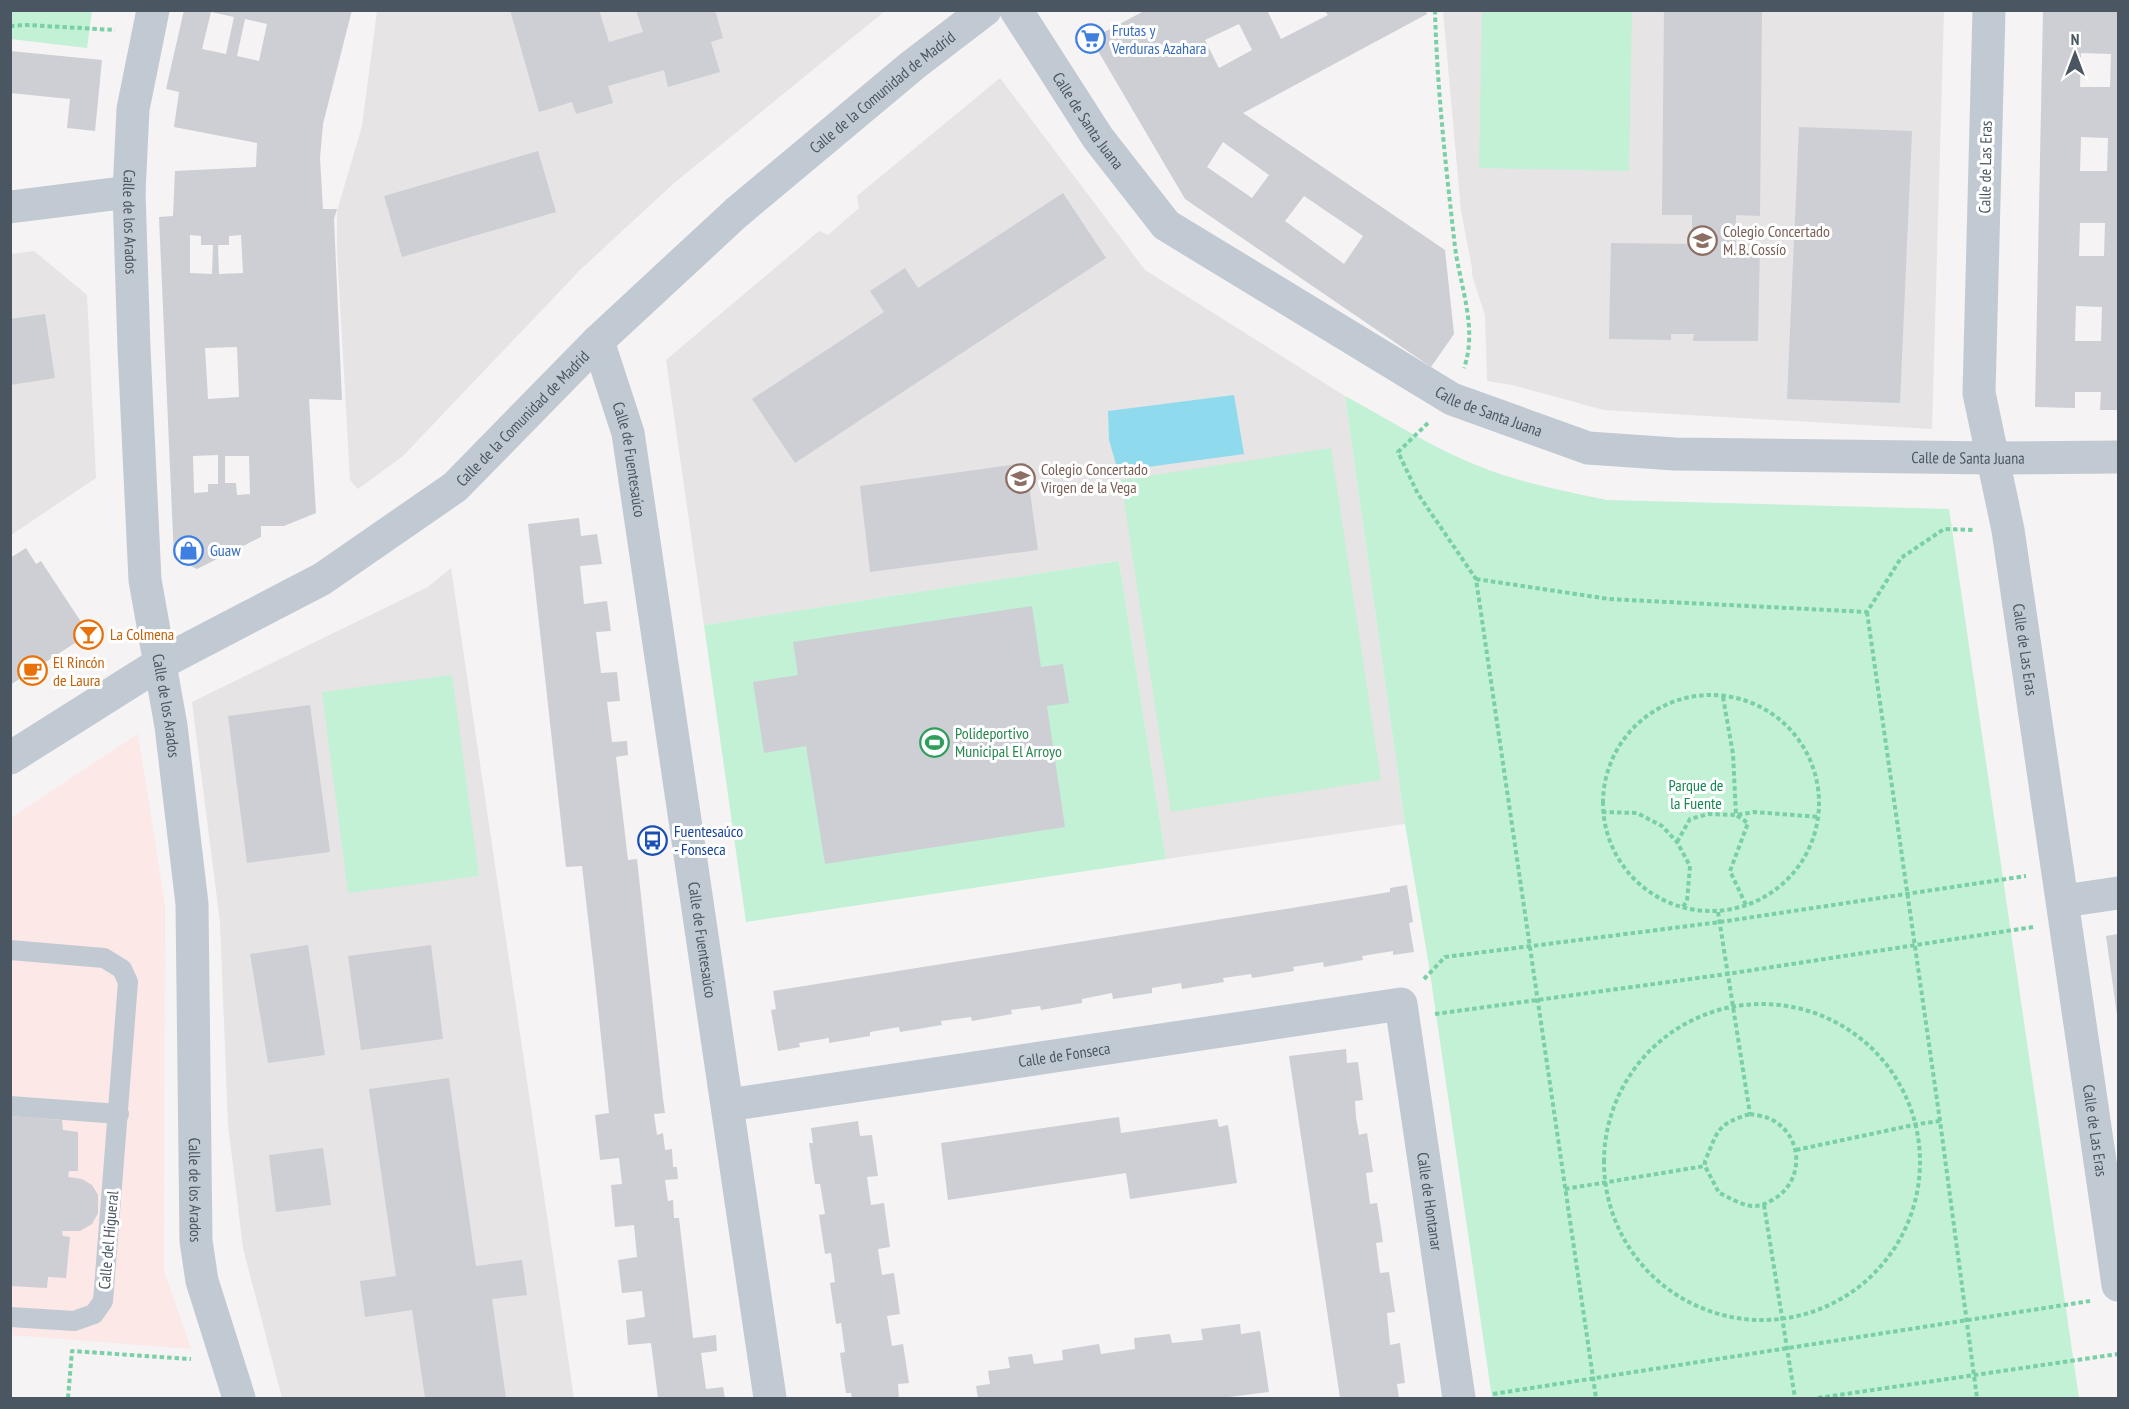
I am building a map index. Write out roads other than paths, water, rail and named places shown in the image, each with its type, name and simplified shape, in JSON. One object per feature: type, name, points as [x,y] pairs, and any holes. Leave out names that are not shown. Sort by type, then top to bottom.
[{"type":"street","name":"Calle de la Comunidad de Madrid","points":[[10,758],[159,664],[322,579],[455,487],[598,341],[736,213],[913,65],[985,10]]},
{"type":"street","name":"Calle de Santa Juana","points":[[1016,10],[1098,138],[1166,225],[1452,399],[1588,448],[1675,454],[1994,458],[2118,457]]},
{"type":"street","name":"Calle de Las Eras","points":[[1989,10],[1979,393],[2008,530],[2063,898],[2109,1292]]},
{"type":"street","name":"Calle de los Arados","points":[[151,21],[133,109],[129,192],[145,569],[171,726],[192,904],[196,1241],[202,1281],[239,1398]]},
{"type":"street","points":[[10,207],[129,192]]},
{"type":"street","name":"Calle de Fuentesaúco","points":[[598,341],[628,433],[770,1398]]},
{"type":"street","points":[[2063,898],[2118,893]]},
{"type":"street","name":"Calle de Fonseca","points":[[728,1105],[1401,1004]]},
{"type":"street","name":"Calle de Hontanar","points":[[1401,1004],[1473,1397]]},
{"type":"lane","name":"Calle del Higueral","points":[[10,950],[104,958],[122,969],[128,982],[103,1301],[94,1314],[74,1321],[10,1317]]},
{"type":"lane","points":[[10,1106],[119,1114]]},
{"type":"water","points":[[1234,395],[1244,454],[1118,471],[1109,440],[1108,411]]},
{"type":"place","name":"Frutas y Verduras Azahara","points":[[1091,39]]},
{"type":"place","name":"Colegio Concertado M. B. Cossío","points":[[1702,240]]},
{"type":"place","name":"Colegio Concertado Virgen de la Vega","points":[[1020,478]]},
{"type":"place","name":"Guaw","points":[[189,550]]},
{"type":"place","name":"La Colmena","points":[[89,634]]},
{"type":"place","name":"El Rincón de Laura","points":[[32,671]]},
{"type":"place","name":"Polideportivo Municipal El Arroyo","points":[[934,742]]},
{"type":"place","name":"Fuentesaúco - Fonseca","points":[[653,840]]},
{"type":"park label","name":"Parque de la Fuente","points":[[1696,794]]}]
